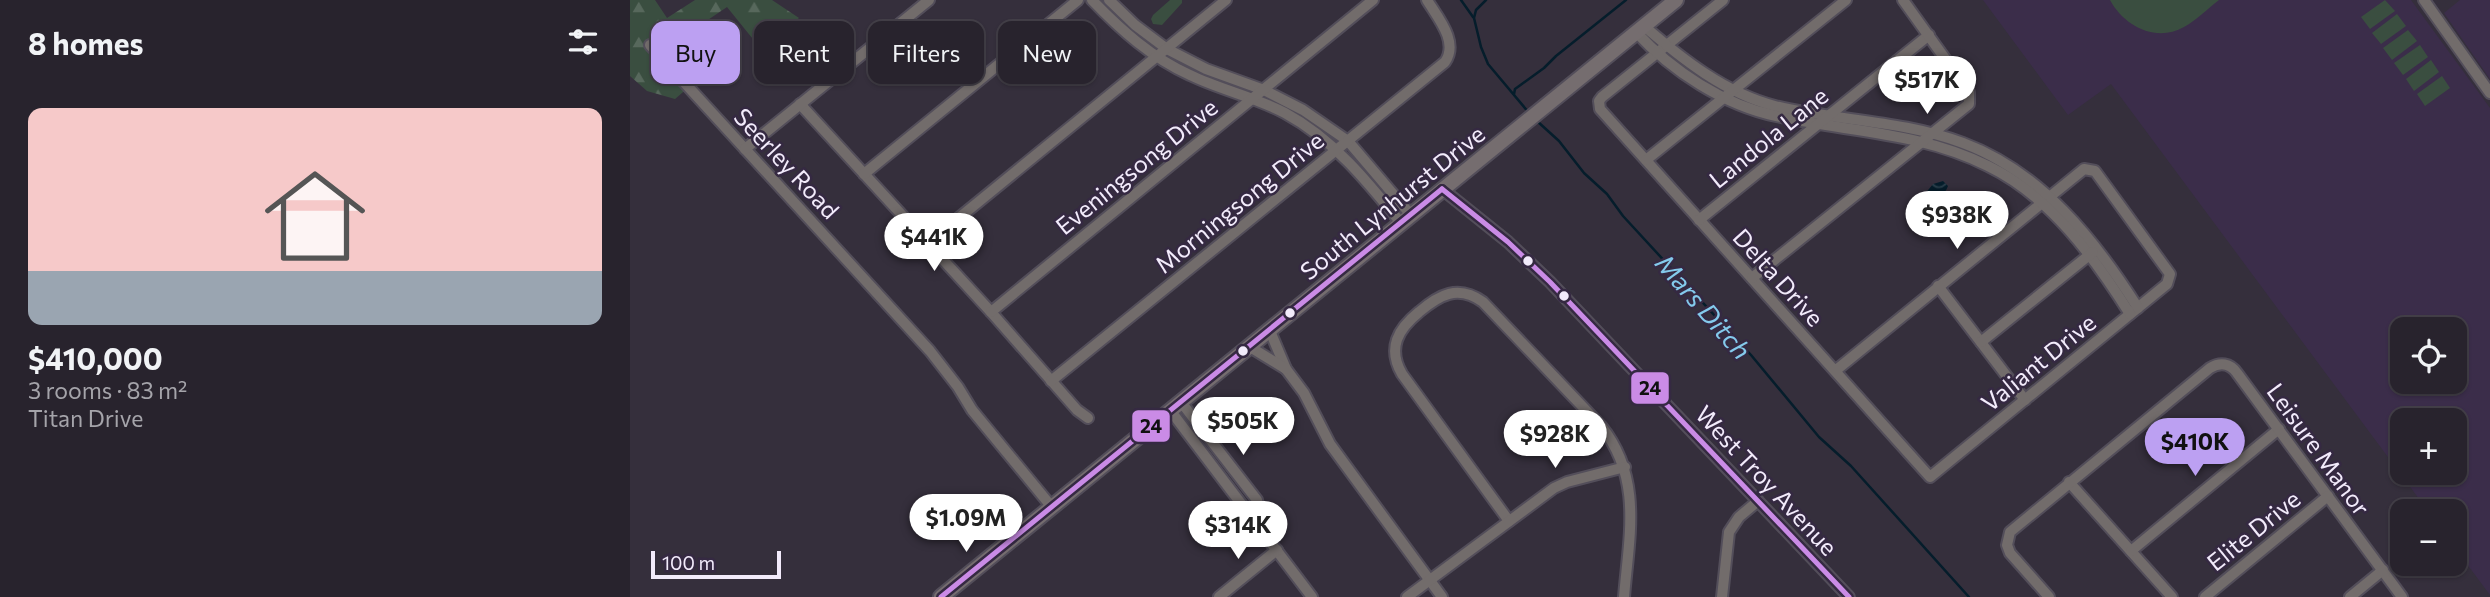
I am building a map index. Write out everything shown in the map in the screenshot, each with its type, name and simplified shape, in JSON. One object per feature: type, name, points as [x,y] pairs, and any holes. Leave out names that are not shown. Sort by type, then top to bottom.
[{"type":"main road","name":"South Lynhurst Drive","points":[[941,597],[1676,0]]},
{"type":"street","points":[[745,149],[929,0]]},
{"type":"street","points":[[864,174],[1078,0]]},
{"type":"street","points":[[1093,0],[1135,41],[1264,90],[1303,110],[1348,141],[1406,219]]},
{"type":"street","points":[[1109,0],[1188,75],[1254,98],[1315,131],[1406,219]]},
{"type":"street","points":[[928,243],[1226,0]]},
{"type":"street","name":"Eveningsong Drive","points":[[990,312],[1373,0]]},
{"type":"street","name":"Morningsong Drive","points":[[1051,381],[1445,62],[1451,54],[1451,42],[1427,0]]},
{"type":"street","points":[[1656,54],[1723,0]]},
{"type":"street","points":[[1646,160],[1846,0]]},
{"type":"street","points":[[1752,278],[1967,106],[1969,92],[1903,0]]},
{"type":"street","points":[[2424,0],[2490,93]]},
{"type":"street","points":[[1640,29],[1703,72],[1772,105],[1828,116],[1890,123],[1964,144],[2005,164],[2074,221],[2134,311]]},
{"type":"street","points":[[1640,29],[1656,54],[1671,66],[1725,97],[1773,116],[1922,141],[1990,166],[2045,199]]},
{"type":"street","name":"Landola Lane","points":[[1699,220],[1929,35]]},
{"type":"street","name":"Seerley Road","points":[[650,45],[930,351],[972,410],[1051,506]]},
{"type":"street","name":"Delta Drive","points":[[1656,54],[1602,97],[1600,109],[1930,477]]},
{"type":"street","points":[[800,104],[1077,410],[1088,418]]},
{"type":"street","name":"Valiant Drive","points":[[1930,477],[2167,285],[2170,278],[2168,271],[2095,172],[2090,169],[2081,171],[2045,199]]},
{"type":"street","name":"West Troy Avenue","points":[[1442,189],[1508,242],[1547,280],[1849,597]]},
{"type":"street","points":[[1835,371],[2045,199]]},
{"type":"street","points":[[1981,342],[2094,252]]},
{"type":"street","points":[[1938,286],[2025,400]]},
{"type":"street","points":[[1509,521],[1402,374],[1395,360],[1395,341],[1402,326],[1440,296],[1452,292],[1467,293],[1483,302],[1601,426],[1615,446],[1625,467],[1631,501],[1624,597]]},
{"type":"street","points":[[1270,331],[1286,369],[1304,393],[1333,448],[1442,597]]},
{"type":"street","points":[[1250,347],[1286,369]]},
{"type":"street","name":"Leisure Manor","points":[[2069,482],[2210,368],[2224,364],[2234,369],[2402,597]]},
{"type":"street","points":[[1176,406],[1257,500],[1263,531],[1312,597]]},
{"type":"street","points":[[2131,551],[2279,429]]},
{"type":"street","points":[[1407,597],[1562,484],[1625,467]]},
{"type":"street","points":[[2049,597],[2012,556],[2007,541],[2014,527],[2069,482],[2172,597]]},
{"type":"street","name":"Elite Drive","points":[[2204,597],[2328,496]]},
{"type":"street","points":[[1722,597],[1729,531],[1739,517],[1758,501]]},
{"type":"street","points":[[1219,597],[1277,550]]},
{"type":"street","points":[[2350,597],[2383,570]]},
{"type":"shaded area","points":[[1983,0],[2411,0],[2490,108],[2490,595],[2467,564],[2467,499],[2419,499],[2409,485],[2467,485],[2467,408],[2390,408],[2390,460],[2111,84],[2068,115]]},
{"type":"shaded area","points":[[2460,0],[2490,0],[2490,79],[2444,13]]},
{"type":"green space","points":[[630,0],[655,0],[667,18],[695,0],[772,0],[799,18],[795,21],[754,21],[754,40],[727,7],[706,21],[651,21],[651,84],[692,84],[675,99],[647,91],[630,76]]},
{"type":"green space","points":[[1170,0],[1182,0],[1182,3],[1162,25],[1153,24],[1153,15]]},
{"type":"green space","points":[[2110,0],[2219,0],[2184,27],[2163,33],[2152,32],[2132,24]]},
{"type":"green space","points":[[2385,0],[2395,11],[2370,29],[2361,17]]},
{"type":"green space","points":[[2397,14],[2406,26],[2381,44],[2372,33]]},
{"type":"green space","points":[[2408,30],[2417,41],[2392,60],[2383,48]]},
{"type":"green space","points":[[2420,45],[2428,57],[2403,75],[2394,63]]},
{"type":"green space","points":[[2431,60],[2439,72],[2414,91],[2406,79]]},
{"type":"green space","points":[[2442,76],[2450,88],[2425,106],[2417,94]]},
{"type":"water","points":[[1943,181],[1948,186],[1942,196],[1933,201],[1925,201],[1924,195],[1933,184]]},
{"type":"waterway","points":[[1461,0],[1473,17]]},
{"type":"waterway","name":"Mars Ditch","points":[[1486,0],[1476,10],[1474,18],[1481,47],[1488,64],[1530,114]]},
{"type":"waterway","points":[[1514,94],[1515,89],[1626,0]]},
{"type":"waterway","name":"Mars Ditch","points":[[1537,121],[1559,141],[1584,173],[1607,194],[1623,216],[1751,355],[1819,437],[1851,466],[1969,597]]},
{"type":"transit line","name":"24","points":[[1442,189],[1508,242],[1550,282],[1849,597]]},
{"type":"transit line","name":"24","points":[[941,597],[1442,189]]}]
